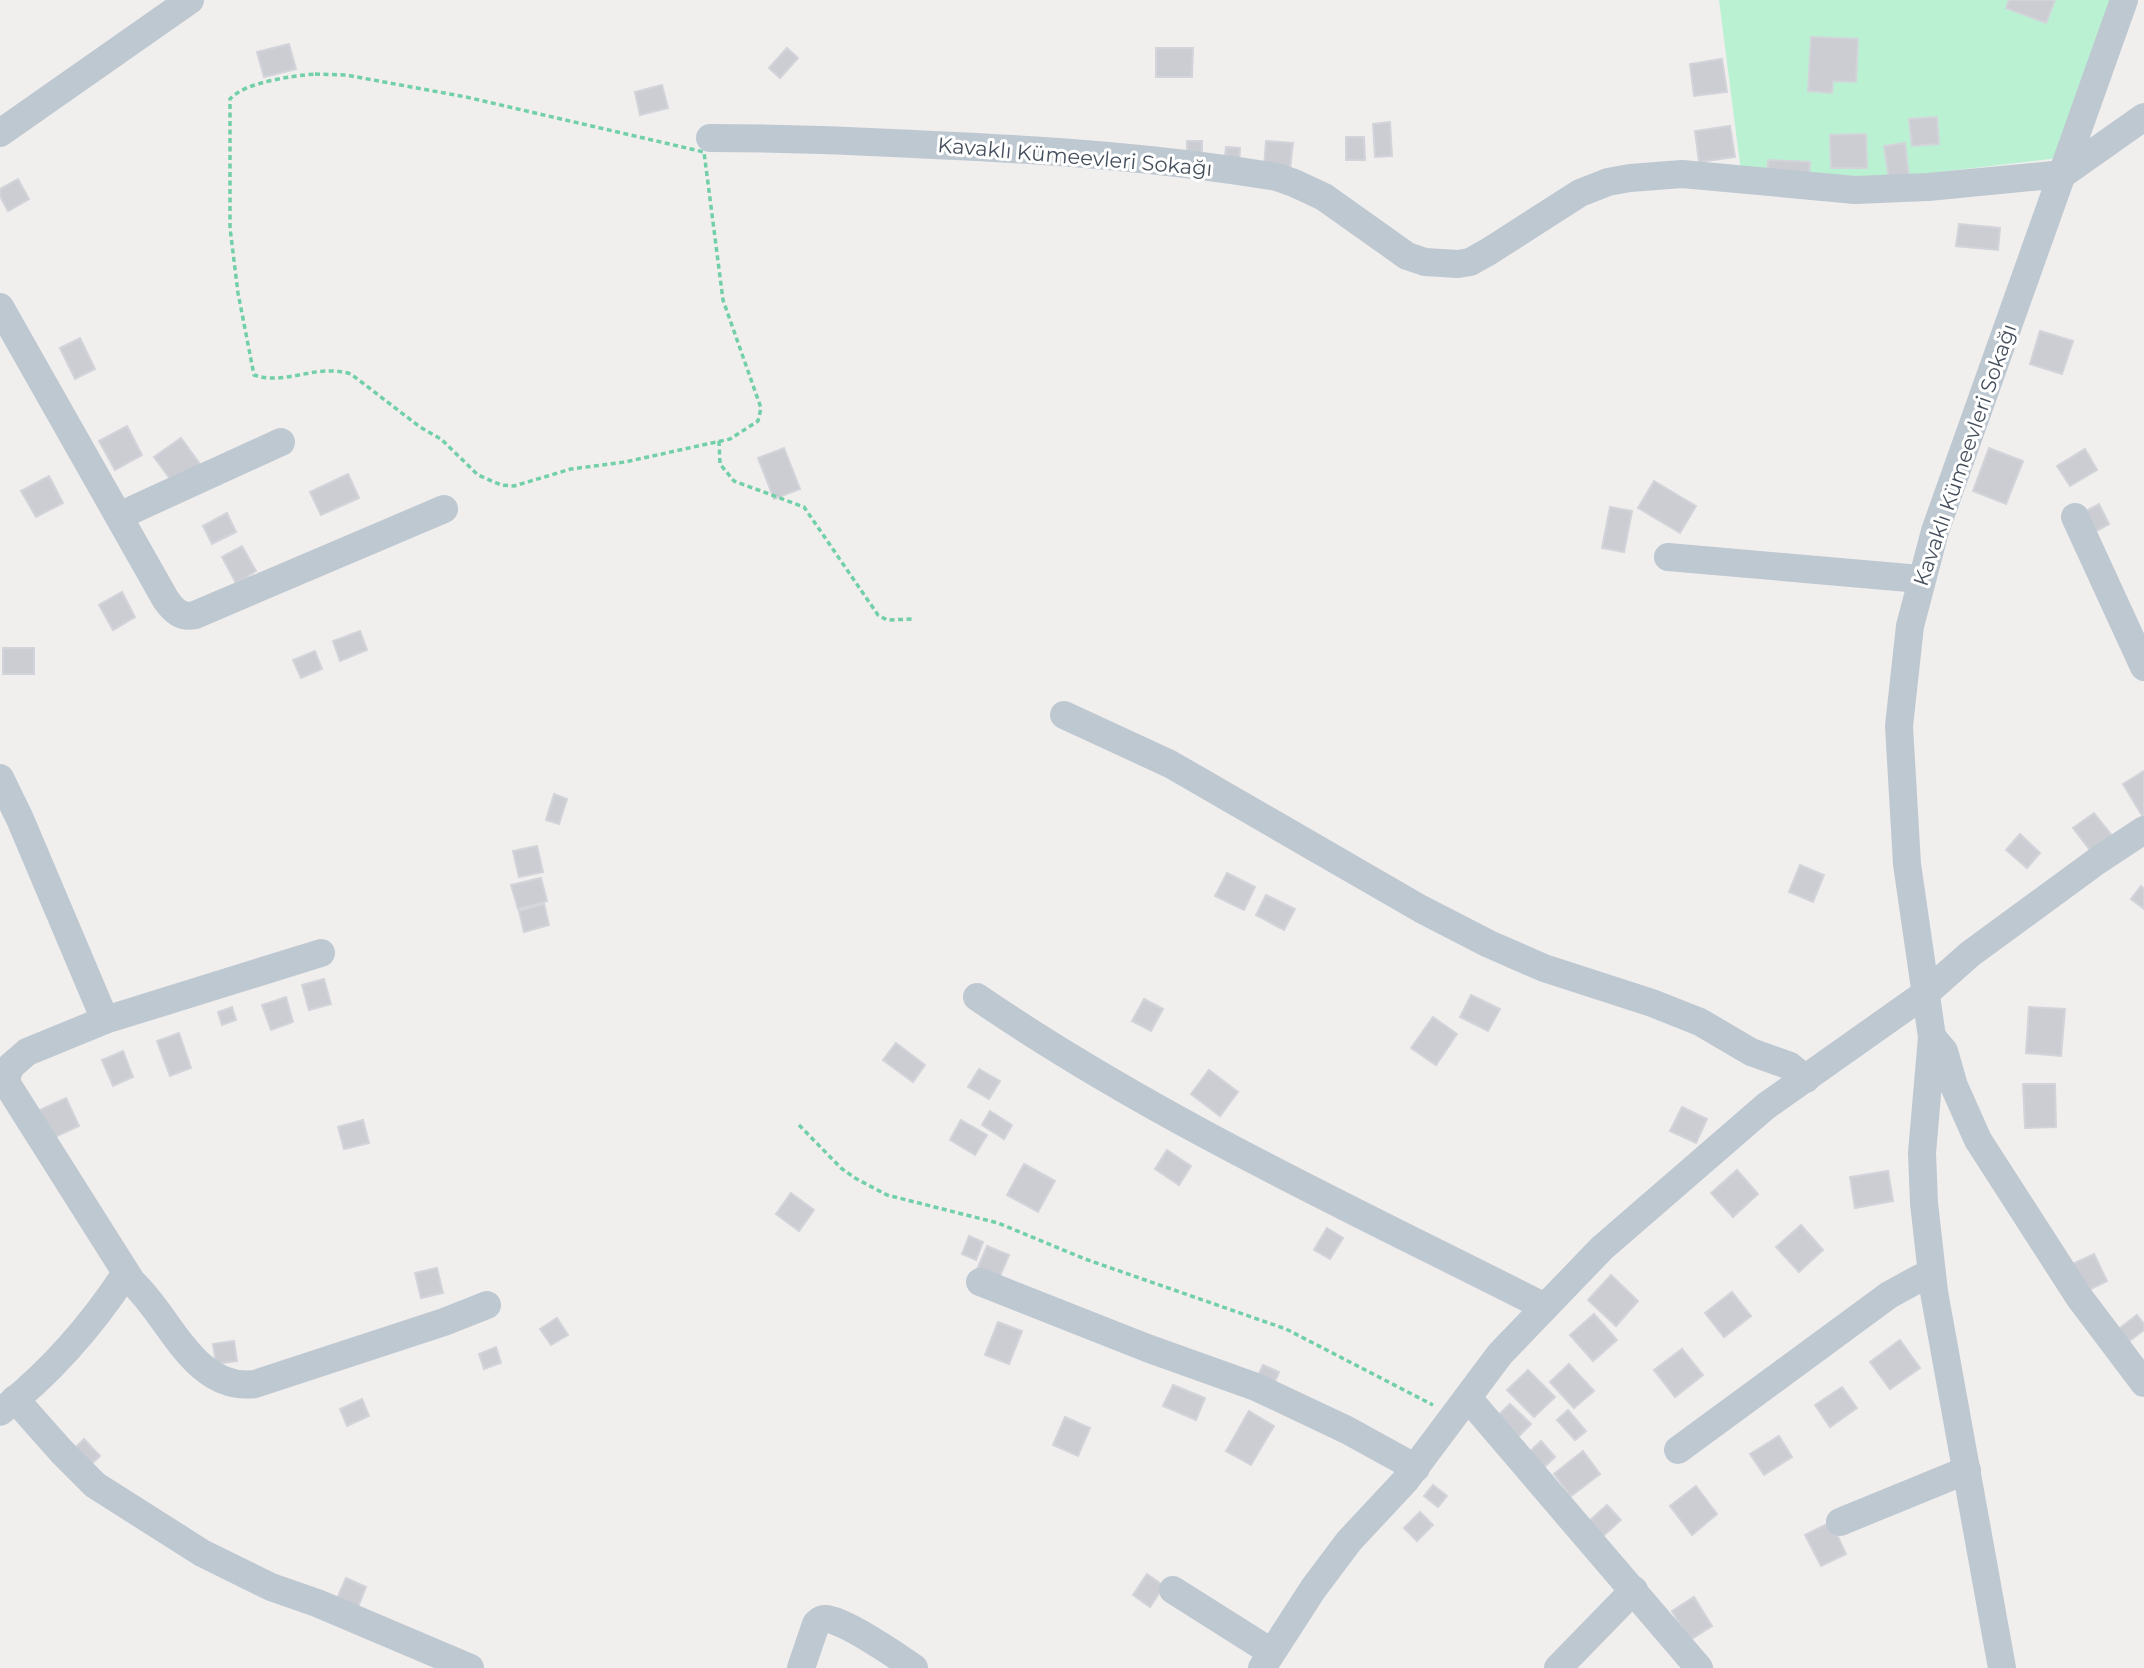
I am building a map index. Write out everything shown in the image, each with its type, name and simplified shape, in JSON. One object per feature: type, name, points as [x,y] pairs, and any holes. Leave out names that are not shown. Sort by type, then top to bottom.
[{"type":"street","name":"Kavaklı Kümeevleri Sokağı","points":[[1932,1037],[1907,864],[1899,726],[1910,626],[1920,579],[1935,531],[2124,0]]},
{"type":"street","points":[[0,133],[181,7]]},
{"type":"street","points":[[2063,174],[2144,117]]},
{"type":"street","name":"Kavaklı Kümeevleri Sokağı","points":[[710,138],[784,138],[1012,149],[1146,158],[1264,175],[1294,183],[1324,197],[1408,256],[1442,264],[1469,262],[1512,238],[1580,193],[1630,177],[1682,174],[1806,187],[1878,190],[2063,174]]},
{"type":"street","points":[[0,307],[170,606],[179,614],[189,616],[444,509]]},
{"type":"street","points":[[119,516],[281,442]]},
{"type":"street","points":[[2075,517],[2144,667]]},
{"type":"street","points":[[1668,557],[1920,579]]},
{"type":"street","points":[[1064,715],[1170,764],[1365,877],[1489,944],[1577,981],[1652,1003],[1700,1022],[1751,1052],[1790,1066],[1806,1079]]},
{"type":"street","points":[[0,778],[105,1020]]},
{"type":"street","points":[[1173,1590],[1267,1660],[1313,1589],[1349,1541],[1416,1468],[1500,1354],[1602,1248],[1766,1106],[1926,993],[1970,954],[2144,830]]},
{"type":"street","points":[[321,953],[105,1020],[27,1052],[11,1066],[7,1084],[126,1273],[197,1361],[222,1381],[242,1385],[254,1384],[432,1326],[487,1305]]},
{"type":"street","points":[[976,997],[1103,1078],[1202,1133],[1545,1307]]},
{"type":"street","points":[[1932,1037],[1922,1153],[1924,1203],[1932,1275],[2002,1668]]},
{"type":"street","points":[[1932,1037],[1944,1051],[1954,1086],[1978,1139],[2072,1286],[2144,1383]]},
{"type":"street","points":[[126,1273],[92,1322],[46,1371],[8,1406],[62,1452],[95,1485],[202,1553],[271,1587],[317,1603],[470,1668]]},
{"type":"street","points":[[1678,1450],[1889,1295],[1920,1278],[1932,1275]]},
{"type":"street","points":[[980,1282],[1147,1348],[1256,1387],[1347,1430],[1416,1468]]},
{"type":"street","points":[[1461,1407],[1634,1590],[1699,1668]]},
{"type":"street","points":[[1840,1522],[1967,1470]]},
{"type":"street","points":[[1558,1668],[1634,1590]]},
{"type":"street","points":[[801,1668],[816,1625],[827,1618],[890,1651],[914,1668]]},
{"type":"path","points":[[346,75],[466,97],[704,152],[723,300],[761,408],[758,421],[730,439],[719,441],[625,461],[570,469],[514,486],[501,485],[478,475],[441,439],[420,427],[351,373],[322,370],[267,379],[254,374],[238,293],[230,228],[230,99],[235,93],[291,76],[346,75]]},
{"type":"path","points":[[719,441],[720,464],[734,481],[804,507],[878,614],[887,620],[914,619]]},
{"type":"path","points":[[799,1125],[841,1168],[887,1195],[998,1223],[1085,1259],[1286,1329],[1461,1407]]},
{"type":"green space","points":[[1719,0],[2114,0],[2059,158],[1879,179],[1741,172]]},
{"type":"building","points":[[2009,0],[2055,0],[2046,23],[2006,8]]},
{"type":"building","points":[[1811,37],[1858,39],[1856,82],[1833,81],[1832,93],[1808,91]]},
{"type":"building","points":[[289,44],[296,69],[264,77],[257,52]]},
{"type":"building","points":[[787,48],[798,58],[780,78],[769,68]]},
{"type":"building","points":[[1156,48],[1193,48],[1192,77],[1156,77]]},
{"type":"building","points":[[1722,59],[1727,92],[1694,96],[1690,64]]},
{"type":"building","points":[[662,85],[668,108],[640,115],[635,92]]},
{"type":"building","points":[[1937,117],[1939,144],[1912,146],[1909,119]]},
{"type":"building","points":[[1390,122],[1392,156],[1375,157],[1373,124]]},
{"type":"building","points":[[1730,126],[1735,157],[1699,162],[1695,131]]},
{"type":"building","points":[[1866,134],[1867,168],[1831,168],[1830,135]]},
{"type":"building","points":[[1346,137],[1364,137],[1365,160],[1346,160]]},
{"type":"building","points":[[1187,141],[1202,141],[1202,157],[1187,157]]},
{"type":"building","points":[[1266,141],[1293,143],[1290,169],[1264,167]]},
{"type":"building","points":[[1905,143],[1909,177],[1889,179],[1884,146]]},
{"type":"building","points":[[1226,147],[1240,148],[1239,165],[1224,164]]},
{"type":"building","points":[[1768,160],[1810,162],[1809,180],[1767,178]]},
{"type":"building","points":[[18,179],[29,199],[8,211],[0,196],[0,189]]},
{"type":"building","points":[[1959,224],[2000,228],[1998,250],[1956,246]]},
{"type":"building","points":[[2040,331],[2073,341],[2062,374],[2030,364]]},
{"type":"building","points":[[80,338],[95,369],[75,379],[60,348]]},
{"type":"building","points":[[127,426],[142,455],[115,470],[99,441]]},
{"type":"building","points":[[181,438],[200,464],[174,484],[154,457]]},
{"type":"building","points":[[784,448],[800,489],[774,499],[758,458]]},
{"type":"building","points":[[1989,448],[2023,461],[2006,504],[1973,491]]},
{"type":"building","points":[[2085,449],[2097,470],[2070,486],[2057,466]]},
{"type":"building","points":[[348,474],[359,498],[321,515],[310,492]]},
{"type":"building","points":[[49,476],[63,503],[36,517],[21,491]]},
{"type":"building","points":[[1654,481],[1696,506],[1680,533],[1638,508]]},
{"type":"building","points":[[2099,504],[2109,524],[2093,533],[2082,513]]},
{"type":"building","points":[[1610,507],[1632,511],[1624,552],[1602,548]]},
{"type":"building","points":[[227,513],[236,532],[212,544],[203,526]]},
{"type":"building","points":[[242,546],[256,571],[236,583],[222,557]]},
{"type":"building","points":[[122,592],[135,617],[113,630],[99,605]]},
{"type":"building","points":[[360,631],[367,650],[340,661],[333,641]]},
{"type":"building","points":[[3,648],[34,648],[34,674],[3,674]]},
{"type":"building","points":[[315,651],[322,669],[301,678],[293,660]]},
{"type":"building","points":[[2144,771],[2144,817],[2143,817],[2123,784]]},
{"type":"building","points":[[554,794],[567,799],[559,824],[546,820]]},
{"type":"building","points":[[2094,813],[2114,838],[2093,854],[2073,828]]},
{"type":"building","points":[[2020,834],[2040,853],[2027,868],[2006,850]]},
{"type":"building","points":[[537,846],[543,872],[519,877],[513,851]]},
{"type":"building","points":[[1800,865],[1824,875],[1813,902],[1789,892]]},
{"type":"building","points":[[1227,873],[1255,887],[1244,910],[1215,896]]},
{"type":"building","points":[[541,878],[547,901],[518,909],[511,885]]},
{"type":"building","points":[[2141,886],[2144,889],[2144,909],[2131,899]]},
{"type":"building","points":[[1266,895],[1295,909],[1284,930],[1256,915]]},
{"type":"building","points":[[544,904],[549,925],[524,932],[519,911]]},
{"type":"building","points":[[324,979],[331,1004],[309,1010],[302,985]]},
{"type":"building","points":[[1471,995],[1500,1009],[1488,1031],[1460,1017]]},
{"type":"building","points":[[286,997],[293,1022],[271,1030],[262,1005]]},
{"type":"building","points":[[1144,999],[1163,1009],[1151,1031],[1132,1021]]},
{"type":"building","points":[[232,1007],[236,1020],[222,1025],[218,1012]]},
{"type":"building","points":[[2029,1007],[2065,1009],[2061,1056],[2026,1053]]},
{"type":"building","points":[[1433,1017],[1457,1034],[1436,1065],[1411,1048]]},
{"type":"building","points":[[179,1033],[191,1068],[170,1076],[157,1041]]},
{"type":"building","points":[[896,1043],[925,1065],[913,1082],[883,1060]]},
{"type":"building","points":[[123,1051],[133,1077],[113,1086],[102,1060]]},
{"type":"building","points":[[979,1069],[1000,1081],[989,1099],[968,1087]]},
{"type":"building","points":[[1209,1070],[1238,1092],[1220,1116],[1191,1094]]},
{"type":"building","points":[[2023,1084],[2055,1084],[2056,1127],[2025,1128]]},
{"type":"building","points":[[66,1098],[79,1126],[53,1138],[40,1110]]},
{"type":"building","points":[[1682,1107],[1707,1119],[1696,1143],[1670,1131]]},
{"type":"building","points":[[990,1111],[1012,1125],[1004,1139],[982,1125]]},
{"type":"building","points":[[363,1120],[369,1143],[344,1149],[338,1127]]},
{"type":"building","points":[[961,1120],[987,1135],[975,1155],[950,1140]]},
{"type":"building","points":[[1167,1150],[1191,1166],[1179,1185],[1155,1169]]},
{"type":"building","points":[[1024,1164],[1055,1181],[1038,1212],[1007,1195]]},
{"type":"building","points":[[1737,1170],[1758,1194],[1733,1217],[1711,1193]]},
{"type":"building","points":[[1888,1171],[1893,1201],[1855,1208],[1850,1177]]},
{"type":"building","points":[[791,1193],[814,1210],[799,1231],[776,1214]]},
{"type":"building","points":[[1801,1225],[1823,1250],[1799,1272],[1776,1247]]},
{"type":"building","points":[[1327,1228],[1343,1238],[1330,1259],[1314,1250]]},
{"type":"building","points":[[969,1236],[983,1242],[976,1260],[962,1254]]},
{"type":"building","points":[[987,1246],[1009,1255],[995,1288],[973,1279]]},
{"type":"building","points":[[2094,1254],[2107,1281],[2081,1294],[2068,1266]]},
{"type":"building","points":[[437,1268],[443,1293],[421,1298],[415,1273]]},
{"type":"building","points":[[1611,1275],[1638,1301],[1616,1326],[1588,1300]]},
{"type":"building","points":[[1732,1292],[1751,1316],[1724,1337],[1705,1313]]},
{"type":"building","points":[[1594,1314],[1617,1340],[1593,1361],[1570,1335]]},
{"type":"building","points":[[2137,1315],[2144,1324],[2144,1330],[2121,1347],[2112,1334]]},
{"type":"building","points":[[557,1318],[568,1335],[551,1345],[540,1329]]},
{"type":"building","points":[[998,1322],[1022,1331],[1009,1364],[985,1355]]},
{"type":"building","points":[[1900,1340],[1920,1368],[1890,1389],[1870,1362]]},
{"type":"building","points":[[234,1341],[237,1361],[216,1364],[213,1344]]},
{"type":"building","points":[[496,1347],[501,1363],[484,1369],[479,1354]]},
{"type":"building","points":[[1682,1349],[1703,1375],[1675,1397],[1654,1370]]},
{"type":"building","points":[[1569,1364],[1594,1391],[1574,1408],[1550,1382]]},
{"type":"building","points":[[1263,1365],[1279,1372],[1271,1391],[1254,1384]]},
{"type":"building","points":[[1528,1370],[1555,1397],[1534,1417],[1507,1390]]},
{"type":"building","points":[[1173,1385],[1205,1398],[1196,1420],[1163,1406]]},
{"type":"building","points":[[1842,1387],[1857,1408],[1830,1427],[1815,1405]]},
{"type":"building","points":[[362,1399],[369,1416],[347,1426],[340,1409]]},
{"type":"building","points":[[1510,1404],[1531,1424],[1512,1443],[1491,1422]]},
{"type":"building","points":[[1568,1410],[1586,1431],[1575,1440],[1557,1420]]},
{"type":"building","points":[[1249,1411],[1274,1426],[1251,1465],[1226,1451]]},
{"type":"building","points":[[1065,1417],[1090,1428],[1078,1456],[1053,1445]]},
{"type":"building","points":[[1779,1436],[1792,1457],[1764,1475],[1750,1454]]},
{"type":"building","points":[[84,1439],[100,1456],[87,1468],[71,1452]]},
{"type":"building","points":[[1541,1441],[1555,1457],[1540,1471],[1526,1455]]},
{"type":"building","points":[[1583,1451],[1600,1474],[1571,1496],[1554,1474]]},
{"type":"building","points":[[1433,1485],[1447,1496],[1438,1507],[1424,1496]]},
{"type":"building","points":[[1696,1486],[1717,1514],[1692,1535],[1670,1506]]},
{"type":"building","points":[[1607,1505],[1621,1520],[1602,1537],[1588,1522]]},
{"type":"building","points":[[1420,1512],[1433,1525],[1417,1541],[1404,1528]]},
{"type":"building","points":[[1831,1522],[1846,1554],[1821,1566],[1805,1535]]},
{"type":"building","points":[[1147,1574],[1164,1586],[1150,1607],[1133,1595]]},
{"type":"building","points":[[346,1578],[366,1587],[356,1612],[335,1603]]},
{"type":"building","points":[[1694,1597],[1712,1626],[1690,1640],[1672,1611]]}]
